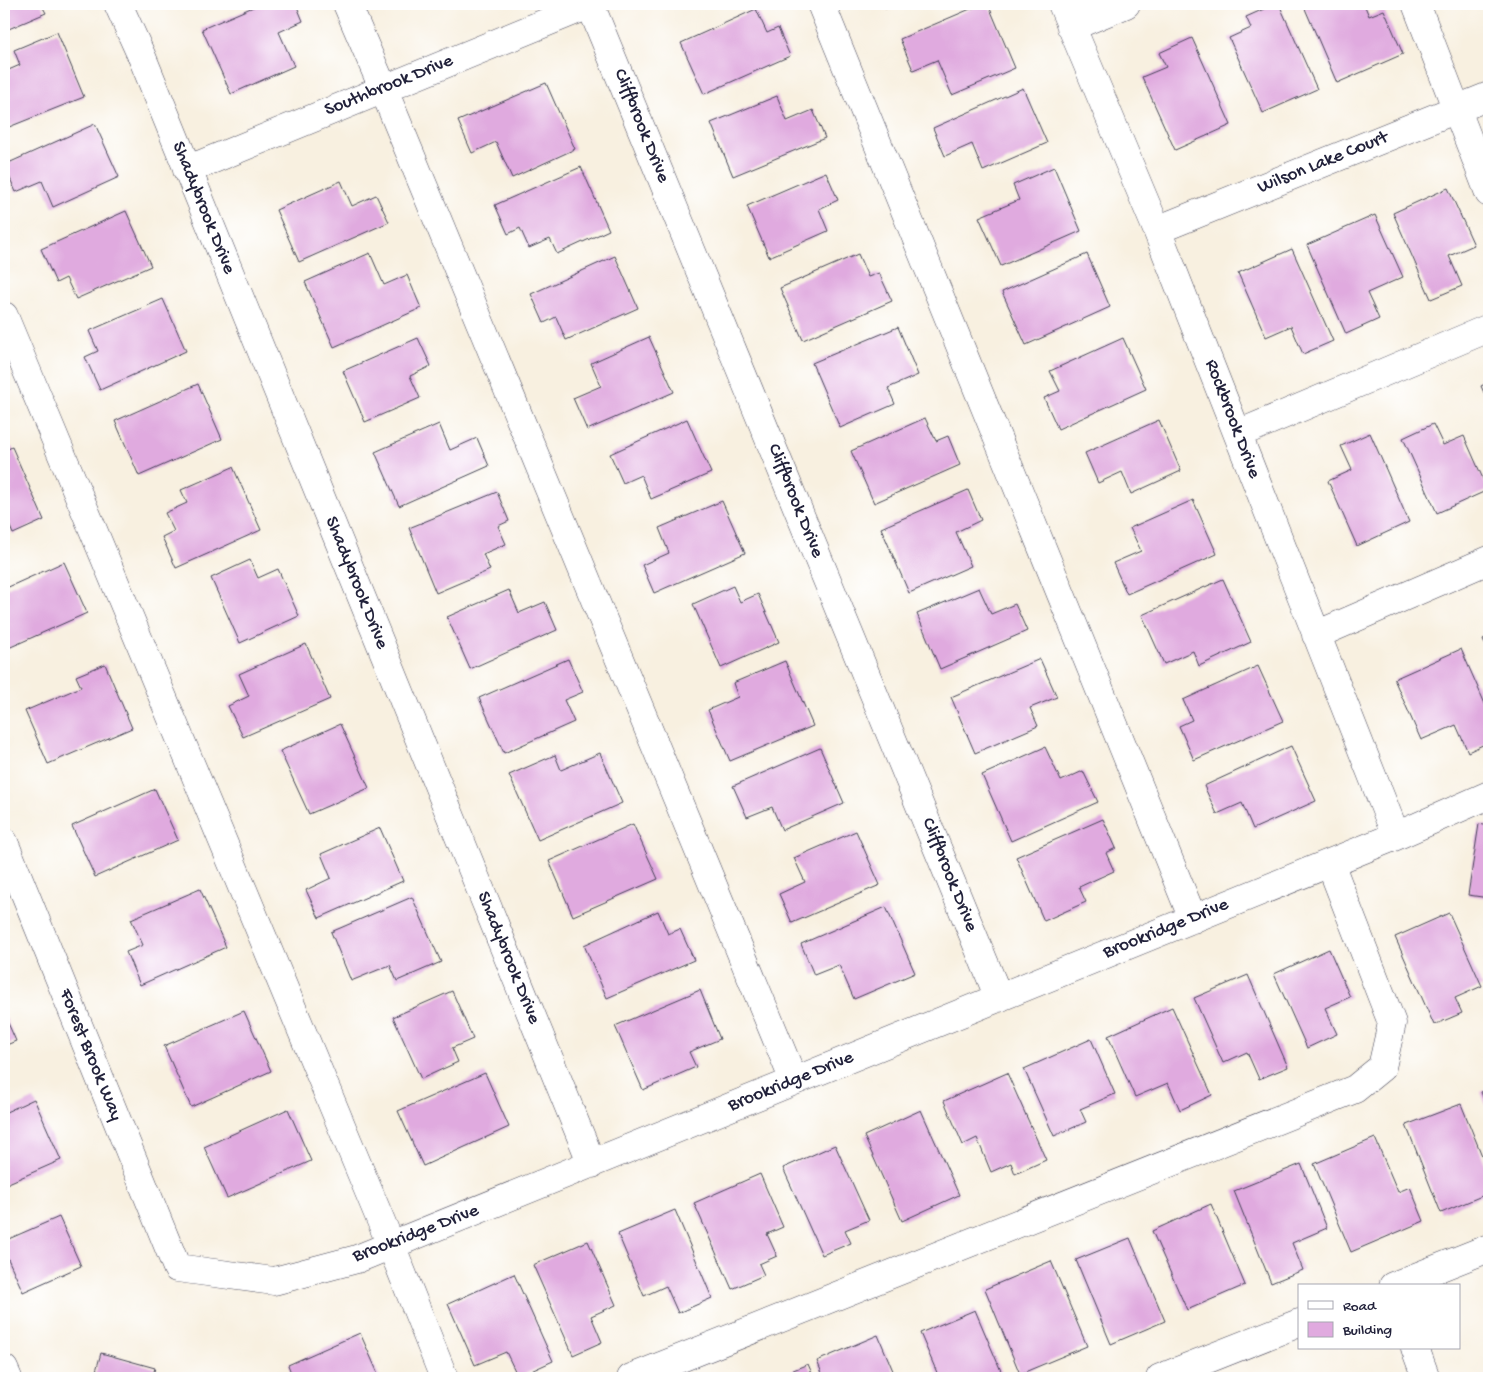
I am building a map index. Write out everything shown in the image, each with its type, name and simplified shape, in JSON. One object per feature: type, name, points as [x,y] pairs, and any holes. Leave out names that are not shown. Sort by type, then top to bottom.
[{"type":"street","name":"Shadybrook Drive","points":[[118,4],[142,57],[592,1164]]},
{"type":"street","points":[[347,4],[384,88],[794,1081]]},
{"type":"street","name":"Southbrook Drive","points":[[187,170],[590,4]]},
{"type":"street","name":"Cliffbrook Drive","points":[[590,4],[999,998]]},
{"type":"street","points":[[822,4],[1193,918]]},
{"type":"street","points":[[1066,15],[1126,4]]},
{"type":"street","points":[[1416,4],[1489,193]]},
{"type":"street","name":"Rockbrook Drive","points":[[1066,15],[1157,230],[1396,836]]},
{"type":"street","name":"Wilson Lake Court","points":[[1157,230],[1489,96]]},
{"type":"street","points":[[4,316],[391,1245],[444,1378]]},
{"type":"street","points":[[1238,434],[1489,328]]},
{"type":"street","points":[[1316,635],[1489,560]]},
{"type":"street","name":"Brookridge Drive","points":[[177,1268],[274,1281],[358,1259],[1396,836],[1489,795]]},
{"type":"street","name":"Forest Brook Way","points":[[4,842],[177,1268]]},
{"type":"street","points":[[631,1378],[1354,1089],[1382,1067],[1392,1024],[1330,862]]},
{"type":"street","points":[[1399,1284],[1489,1248]]},
{"type":"street","points":[[1160,1378],[1298,1323]]},
{"type":"street","points":[[1416,1350],[1426,1378]]},
{"type":"street","points":[[4,1369],[8,1378]]},
{"type":"building","points":[[4,4],[41,4],[46,13],[4,31]]},
{"type":"building","points":[[260,4],[296,4],[303,21],[279,32],[294,66],[231,94],[202,29]]},
{"type":"building","points":[[883,4],[897,4],[885,9]]},
{"type":"building","points":[[982,4],[988,4],[1015,68],[952,95],[937,60],[913,70],[900,39]]},
{"type":"building","points":[[1279,4],[1317,89],[1263,113],[1229,38],[1251,28],[1246,17]]},
{"type":"building","points":[[1303,4],[1364,4],[1369,16],[1384,10],[1403,54],[1337,83]]},
{"type":"building","points":[[756,9],[767,33],[778,28],[790,56],[704,94],[681,43]]},
{"type":"building","points":[[57,32],[84,97],[4,129],[4,72],[20,65],[14,50]]},
{"type":"building","points":[[1192,38],[1231,125],[1175,150],[1142,77],[1166,67],[1159,53]]},
{"type":"building","points":[[546,83],[575,149],[512,178],[496,142],[472,153],[458,121]]},
{"type":"building","points":[[1023,88],[1047,143],[983,171],[972,144],[945,156],[933,128]]},
{"type":"building","points":[[777,96],[787,121],[813,110],[825,138],[733,176],[711,123]]},
{"type":"building","points":[[95,124],[119,177],[53,207],[42,181],[16,192],[4,165]]},
{"type":"building","points":[[581,167],[609,230],[557,254],[550,239],[529,248],[520,228],[508,234],[495,205]]},
{"type":"building","points":[[1054,167],[1081,231],[1001,266],[979,217],[1019,200],[1013,185]]},
{"type":"building","points":[[826,172],[838,200],[819,209],[828,231],[769,257],[747,206]]},
{"type":"building","points":[[341,181],[352,206],[376,195],[389,222],[299,262],[276,210]]},
{"type":"building","points":[[1448,188],[1474,245],[1449,256],[1462,286],[1431,299],[1393,213]]},
{"type":"building","points":[[126,211],[151,266],[76,299],[66,278],[56,283],[41,249]]},
{"type":"building","points":[[1375,215],[1403,277],[1367,293],[1379,319],[1346,334],[1307,245]]},
{"type":"building","points":[[1292,249],[1333,341],[1303,354],[1291,326],[1266,337],[1238,273]]},
{"type":"building","points":[[370,253],[384,285],[407,275],[421,308],[334,347],[305,282]]},
{"type":"building","points":[[858,254],[868,277],[879,273],[892,301],[803,340],[780,288]]},
{"type":"building","points":[[1087,254],[1110,307],[1026,345],[1002,292]]},
{"type":"building","points":[[615,256],[638,308],[566,340],[556,317],[544,323],[531,294]]},
{"type":"building","points":[[163,299],[186,351],[100,390],[85,357],[98,351],[89,331]]},
{"type":"building","points":[[898,327],[918,375],[888,388],[895,404],[840,428],[812,363]]},
{"type":"building","points":[[649,337],[674,392],[587,430],[573,398],[601,386],[591,363]]},
{"type":"building","points":[[418,338],[431,366],[410,376],[420,398],[365,422],[343,371]]},
{"type":"building","points":[[1123,338],[1146,389],[1058,429],[1044,398],[1060,391],[1050,371]]},
{"type":"building","points":[[1489,382],[1489,404],[1481,386]]},
{"type":"building","points":[[198,384],[222,439],[139,476],[115,421]]},
{"type":"building","points":[[925,418],[936,441],[948,436],[960,465],[874,503],[851,451]]},
{"type":"building","points":[[687,419],[711,473],[651,499],[641,475],[623,483],[610,454]]},
{"type":"building","points":[[1159,420],[1181,471],[1131,494],[1122,472],[1098,483],[1085,453]]},
{"type":"building","points":[[439,424],[450,450],[477,438],[489,466],[399,506],[375,452]]},
{"type":"building","points":[[1433,424],[1443,445],[1464,436],[1488,490],[1437,513],[1403,438]]},
{"type":"building","points":[[1370,433],[1409,522],[1357,546],[1328,481],[1352,470],[1341,446]]},
{"type":"building","points":[[12,447],[44,520],[13,534],[8,522],[4,523],[4,451]]},
{"type":"building","points":[[233,467],[261,530],[176,568],[162,537],[174,531],[165,513],[187,503],[181,490]]},
{"type":"building","points":[[968,490],[981,520],[956,532],[971,566],[909,593],[881,528]]},
{"type":"building","points":[[497,492],[509,521],[498,526],[506,544],[483,554],[490,570],[436,593],[409,528]]},
{"type":"building","points":[[1193,500],[1217,554],[1127,594],[1113,563],[1141,551],[1130,528]]},
{"type":"building","points":[[722,501],[745,553],[654,593],[642,565],[669,553],[659,528]]},
{"type":"building","points":[[250,560],[258,578],[278,569],[299,616],[240,643],[211,578]]},
{"type":"building","points":[[64,562],[87,613],[4,650],[4,589]]},
{"type":"building","points":[[1223,579],[1251,642],[1199,666],[1193,651],[1164,664],[1142,615]]},
{"type":"building","points":[[733,586],[740,602],[758,594],[779,642],[721,668],[693,604]]},
{"type":"building","points":[[979,588],[991,614],[1015,604],[1027,631],[940,669],[917,614]]},
{"type":"building","points":[[509,590],[519,613],[545,602],[557,630],[470,669],[447,617]]},
{"type":"building","points":[[1489,636],[1489,653],[1483,639]]},
{"type":"building","points":[[306,644],[330,699],[243,737],[228,706],[249,696],[239,674]]},
{"type":"building","points":[[1461,649],[1489,713],[1489,742],[1468,752],[1456,725],[1421,740],[1394,679]]},
{"type":"building","points":[[568,659],[583,692],[564,700],[574,722],[504,753],[479,698]]},
{"type":"building","points":[[1040,659],[1057,697],[1030,708],[1038,726],[975,753],[951,697]]},
{"type":"building","points":[[785,661],[813,726],[730,761],[708,710],[738,697],[733,683]]},
{"type":"building","points":[[105,664],[132,728],[48,764],[25,711],[81,687],[76,676]]},
{"type":"building","points":[[1258,666],[1283,721],[1194,760],[1179,726],[1192,720],[1183,700]]},
{"type":"building","points":[[340,724],[369,788],[309,814],[280,751]]},
{"type":"building","points":[[1291,746],[1316,801],[1253,829],[1242,803],[1217,814],[1204,786]]},
{"type":"building","points":[[1045,747],[1061,781],[1083,771],[1098,802],[1011,841],[982,775]]},
{"type":"building","points":[[820,748],[844,803],[782,830],[772,807],[747,817],[733,786]]},
{"type":"building","points":[[600,753],[622,803],[538,840],[509,775],[555,755],[561,770]]},
{"type":"building","points":[[155,789],[178,840],[95,877],[72,826]]},
{"type":"building","points":[[1103,819],[1116,848],[1106,853],[1114,871],[1079,887],[1086,902],[1044,921],[1016,857]]},
{"type":"building","points":[[633,824],[658,879],[573,916],[549,861]]},
{"type":"building","points":[[1479,824],[1489,826],[1489,898],[1468,895]]},
{"type":"building","points":[[380,828],[403,881],[319,918],[306,890],[331,878],[321,854]]},
{"type":"building","points":[[856,831],[880,885],[792,923],[779,894],[805,882],[794,858]]},
{"type":"building","points":[[200,889],[226,947],[140,985],[126,952],[143,945],[131,919]]},
{"type":"building","points":[[412,897],[441,962],[397,981],[390,965],[351,981],[331,932]]},
{"type":"building","points":[[886,907],[915,973],[854,999],[839,965],[814,975],[801,944]]},
{"type":"building","points":[[658,911],[668,934],[680,929],[694,960],[607,998],[584,945]]},
{"type":"building","points":[[1449,913],[1482,986],[1455,998],[1462,1013],[1434,1025],[1395,937]]},
{"type":"building","points":[[1329,949],[1350,997],[1325,1008],[1337,1034],[1307,1048],[1274,974]]},
{"type":"building","points":[[1248,975],[1288,1067],[1259,1079],[1247,1052],[1223,1063],[1194,998]]},
{"type":"building","points":[[700,990],[720,1039],[689,1052],[696,1067],[643,1090],[615,1026]]},
{"type":"building","points":[[452,991],[473,1039],[452,1048],[458,1062],[421,1079],[393,1017]]},
{"type":"building","points":[[1172,1007],[1212,1095],[1180,1110],[1168,1083],[1135,1097],[1108,1036]]},
{"type":"building","points":[[244,1011],[271,1071],[191,1107],[164,1046]]},
{"type":"building","points":[[4,1014],[16,1041],[4,1046]]},
{"type":"building","points":[[1091,1039],[1115,1094],[1080,1109],[1086,1122],[1054,1136],[1024,1069]]},
{"type":"building","points":[[485,1073],[509,1127],[423,1166],[398,1111]]},
{"type":"building","points":[[1007,1073],[1046,1160],[1015,1174],[1011,1163],[991,1172],[977,1138],[963,1145],[944,1101]]},
{"type":"building","points":[[1489,1089],[1489,1112],[1481,1092]]},
{"type":"building","points":[[34,1099],[61,1160],[4,1185],[4,1113]]},
{"type":"building","points":[[1461,1104],[1489,1173],[1489,1193],[1441,1213],[1406,1125]]},
{"type":"building","points":[[288,1109],[311,1161],[227,1198],[204,1147]]},
{"type":"building","points":[[921,1110],[959,1195],[902,1221],[864,1136]]},
{"type":"building","points":[[1375,1138],[1398,1192],[1410,1187],[1424,1221],[1351,1252],[1314,1164]]},
{"type":"building","points":[[835,1145],[869,1220],[845,1230],[851,1243],[822,1255],[783,1168]]},
{"type":"building","points":[[1301,1164],[1327,1228],[1292,1243],[1303,1270],[1271,1283],[1234,1191]]},
{"type":"building","points":[[760,1174],[783,1227],[767,1234],[777,1256],[759,1264],[764,1275],[732,1289],[694,1203]]},
{"type":"building","points":[[1211,1204],[1245,1285],[1187,1310],[1152,1231]]},
{"type":"building","points":[[675,1210],[712,1298],[678,1313],[666,1286],[644,1296],[618,1234]]},
{"type":"building","points":[[59,1217],[81,1266],[23,1292],[4,1250],[4,1241]]},
{"type":"building","points":[[1130,1238],[1165,1321],[1111,1344],[1076,1260]]},
{"type":"building","points":[[588,1241],[616,1305],[591,1316],[602,1342],[573,1355],[533,1265]]},
{"type":"building","points":[[1051,1261],[1087,1346],[1020,1374],[985,1289]]},
{"type":"building","points":[[514,1274],[553,1361],[518,1377],[506,1352],[475,1365],[448,1304]]},
{"type":"building","points":[[975,1310],[1004,1378],[930,1378],[938,1375],[920,1333]]},
{"type":"building","points":[[360,1333],[380,1378],[293,1378],[288,1365]]},
{"type":"building","points":[[878,1335],[896,1378],[824,1378],[817,1361]]},
{"type":"building","points":[[101,1353],[155,1368],[152,1378],[94,1378]]},
{"type":"building","points":[[808,1364],[814,1378],[774,1378]]}]
